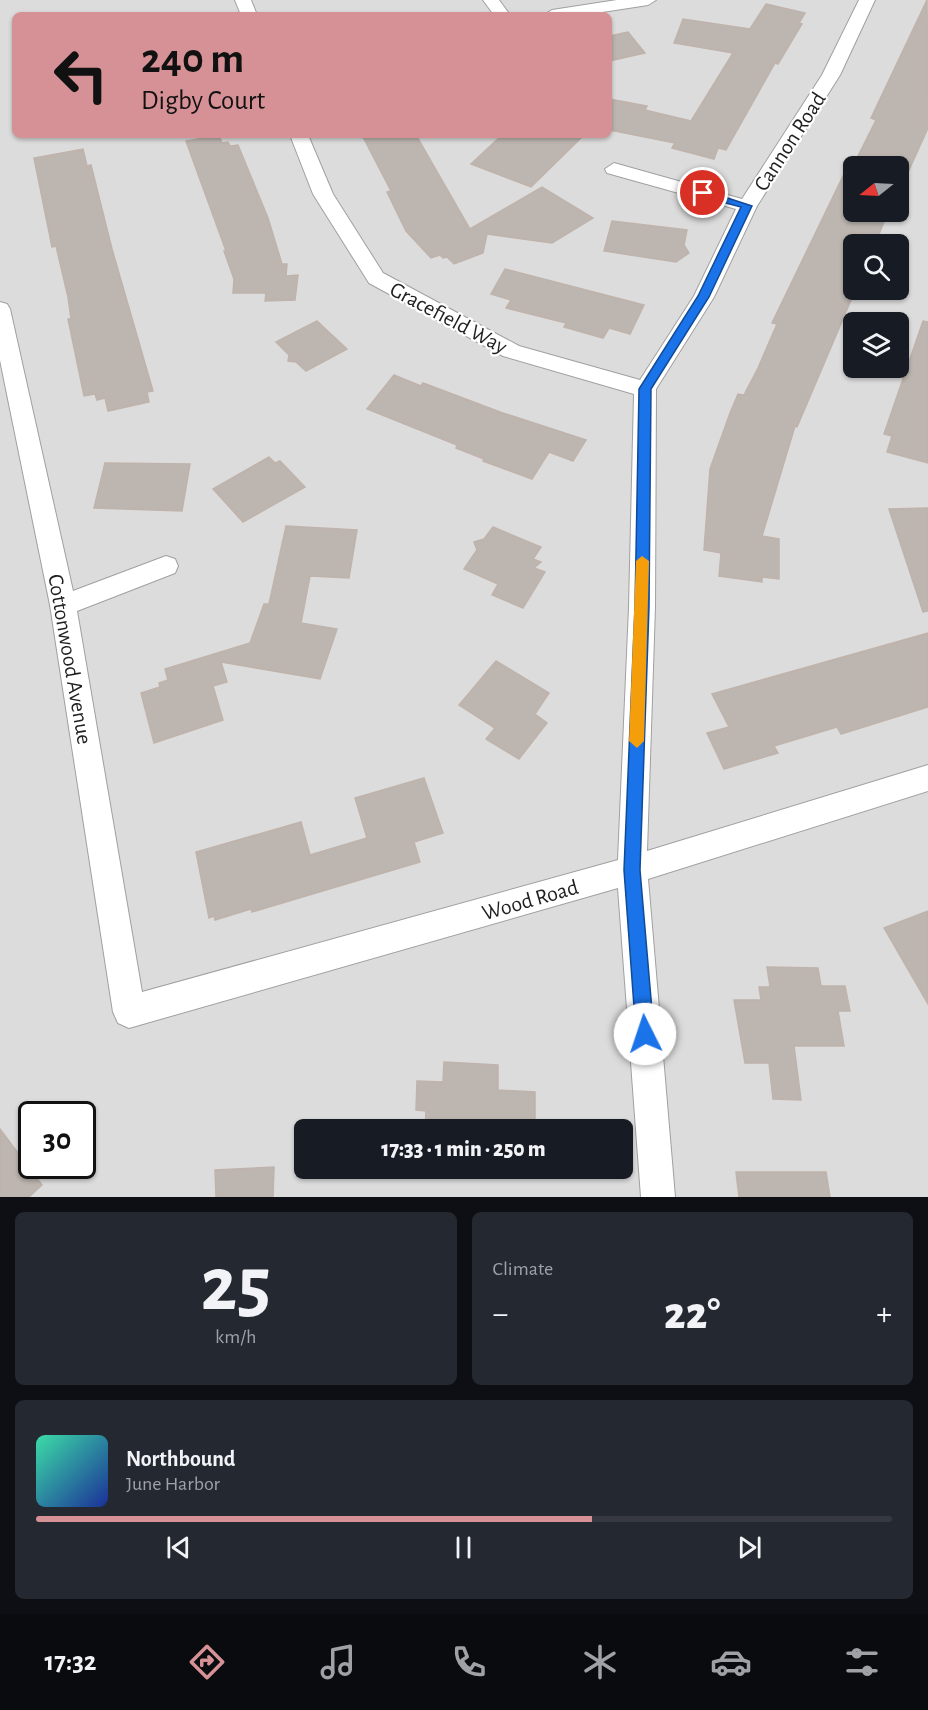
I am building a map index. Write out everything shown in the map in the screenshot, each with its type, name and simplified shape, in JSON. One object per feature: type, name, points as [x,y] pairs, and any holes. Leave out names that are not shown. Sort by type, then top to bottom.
[{"type":"street","points":[[571,12],[648,0]]},
{"type":"street","name":"Cannon Road","points":[[645,389],[704,297],[747,206],[831,75],[867,0]]},
{"type":"street","name":"Gracefield Way","points":[[300,138],[323,194],[376,278],[511,351],[645,389]]},
{"type":"street","points":[[614,169],[747,206]]},
{"type":"street","name":"Cottonwood Avenue","points":[[0,309],[63,605],[129,1012]]},
{"type":"street","points":[[645,389],[642,607],[632,870],[658,1197]]},
{"type":"street","points":[[63,605],[166,566]]},
{"type":"street","name":"Wood Road","points":[[129,1012],[632,870],[928,778]]},
{"type":"shaded area","points":[[0,0],[928,0],[928,1197],[0,1197]]},
{"type":"building","points":[[927,0],[928,128],[909,170],[909,156],[858,156],[876,120],[871,118]]},
{"type":"building","points":[[766,4],[805,13],[799,23],[802,24],[778,64],[775,63],[726,150],[718,148],[714,159],[672,148],[675,143],[612,131],[612,100],[647,106],[645,110],[691,121],[733,53],[674,43],[683,19],[750,29]]},
{"type":"building","points":[[628,32],[645,53],[612,60],[612,35]]},
{"type":"building","points":[[220,138],[222,143],[228,142],[230,146],[238,145],[268,218],[282,264],[287,264],[286,276],[298,275],[295,300],[265,301],[266,293],[233,293],[234,279],[224,251],[226,251],[186,141]]},
{"type":"building","points":[[364,138],[418,138],[470,229],[542,187],[593,218],[552,243],[487,234],[483,253],[454,264],[447,257],[443,258],[440,255],[431,258],[406,231],[387,192],[391,191]]},
{"type":"building","points":[[499,138],[581,138],[531,187],[471,164]]},
{"type":"building","points":[[83,149],[87,166],[91,165],[112,249],[153,391],[147,392],[149,402],[108,411],[105,398],[97,400],[95,394],[84,396],[68,319],[71,319],[68,297],[56,246],[52,247],[34,158]]},
{"type":"building","points":[[843,176],[843,222],[884,222],[879,234],[843,234],[843,300],[851,300],[846,312],[843,312],[843,319],[797,427],[795,426],[762,536],[779,539],[779,579],[762,577],[762,582],[719,576],[721,553],[704,550],[710,469],[738,394],[744,395],[777,324],[772,323]]},
{"type":"building","points":[[612,221],[687,230],[684,245],[689,253],[676,262],[604,251]]},
{"type":"building","points":[[505,269],[644,305],[630,334],[609,328],[603,338],[564,327],[566,323],[506,308],[511,300],[491,294]]},
{"type":"building","points":[[317,321],[347,349],[306,371],[296,362],[288,361],[289,355],[276,342]]},
{"type":"building","points":[[923,321],[928,322],[928,463],[887,452],[892,436],[884,434],[903,378],[909,378],[909,362]]},
{"type":"building","points":[[394,375],[586,440],[573,461],[549,452],[532,479],[483,461],[484,459],[456,448],[457,445],[367,409]]},
{"type":"building","points":[[269,457],[275,463],[280,461],[305,487],[243,522],[213,489]]},
{"type":"building","points":[[105,463],[190,464],[182,511],[94,508]]},
{"type":"building","points":[[928,508],[928,611],[923,612],[889,509]]},
{"type":"building","points":[[286,526],[357,530],[349,578],[310,576],[301,623],[337,629],[320,679],[221,662],[227,682],[213,686],[223,720],[154,743],[141,693],[160,687],[159,683],[168,680],[165,669],[250,643],[264,604],[269,604]]},
{"type":"building","points":[[493,527],[541,547],[533,559],[541,562],[534,568],[545,572],[523,608],[492,595],[498,584],[464,569],[477,550],[474,542],[484,539]]},
{"type":"building","points":[[928,633],[928,707],[841,734],[837,727],[774,746],[778,753],[724,769],[707,733],[729,727],[712,694]]},
{"type":"building","points":[[496,661],[549,693],[535,714],[547,723],[519,759],[486,739],[495,728],[459,705]]},
{"type":"building","points":[[424,778],[443,833],[414,842],[420,862],[252,912],[251,909],[215,920],[214,916],[209,918],[196,852],[301,822],[310,855],[367,838],[355,798]]},
{"type":"building","points":[[928,911],[928,1004],[884,928]]},
{"type":"building","points":[[767,967],[818,968],[821,986],[845,986],[850,1011],[838,1011],[844,1046],[794,1046],[801,1100],[773,1099],[769,1063],[745,1063],[734,1000],[761,1000],[759,987],[770,987]]},
{"type":"building","points":[[444,1062],[498,1065],[498,1090],[535,1092],[535,1119],[426,1119],[426,1111],[416,1110],[417,1081],[443,1082]]},
{"type":"building","points":[[0,1129],[18,1153],[18,1179],[38,1179],[42,1185],[29,1197],[0,1197]]},
{"type":"building","points":[[274,1167],[273,1197],[216,1197],[215,1170]]},
{"type":"building","points":[[736,1172],[826,1172],[830,1197],[739,1197]]},
{"type":"slow traffic","points":[[637,741],[642,561]]},
{"type":"route","points":[[645,1034],[632,870],[642,607],[645,389],[704,297],[747,206],[703,193]]}]
